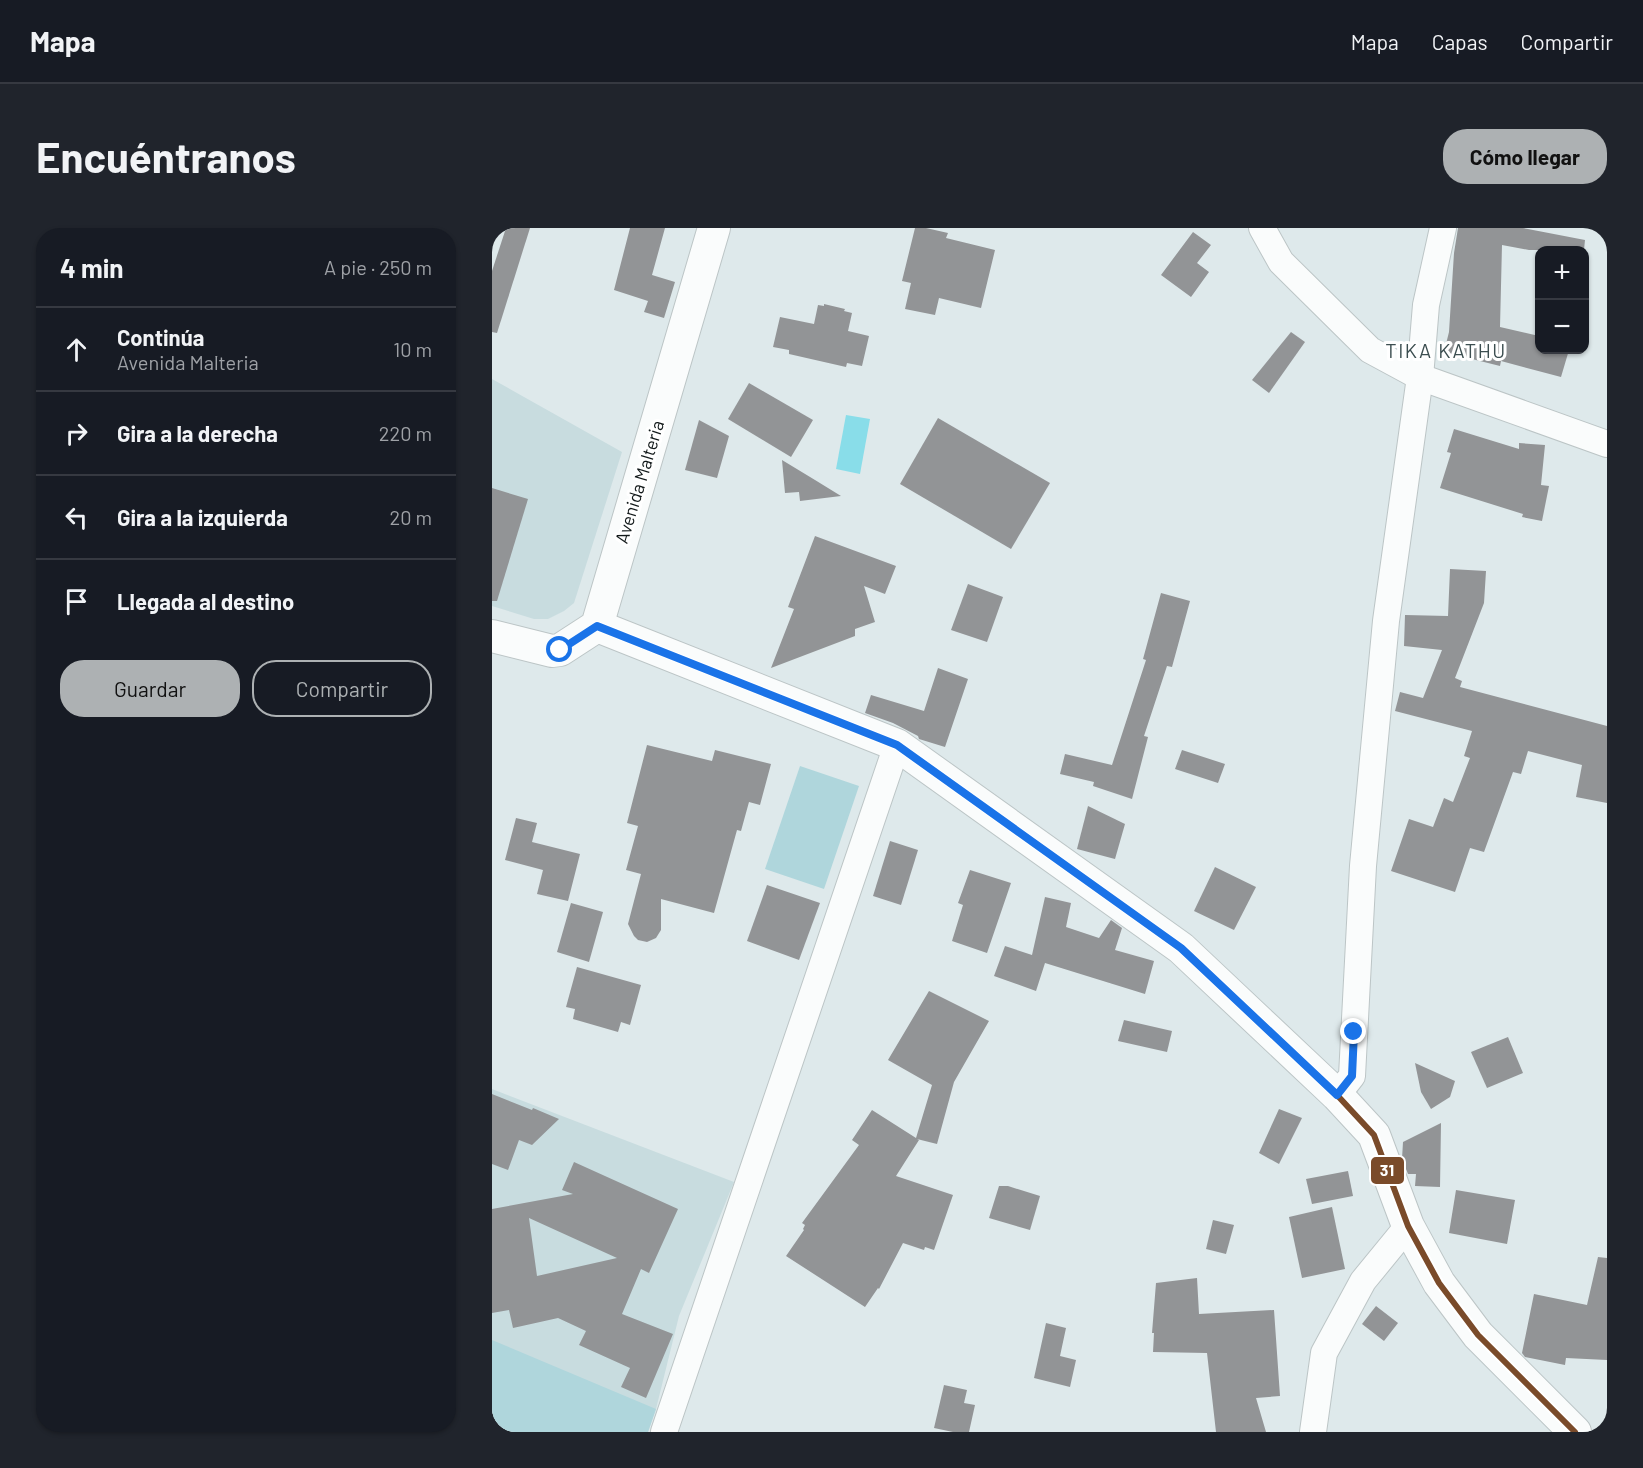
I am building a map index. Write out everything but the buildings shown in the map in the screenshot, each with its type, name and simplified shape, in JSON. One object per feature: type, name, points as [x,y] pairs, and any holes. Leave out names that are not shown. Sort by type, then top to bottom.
[{"type":"street","name":"Avenida Malteria","points":[[597,626],[714,228]]},
{"type":"street","points":[[1262,228],[1281,262],[1370,350],[1420,377],[1607,444]]},
{"type":"street","points":[[1337,1095],[1352,1076],[1364,855],[1386,621],[1420,377],[1426,305],[1443,228]]},
{"type":"street","points":[[492,636],[552,651],[560,650],[597,626],[897,745],[1181,948],[1337,1095],[1374,1135],[1408,1226],[1439,1283],[1478,1335],[1575,1432]]},
{"type":"street","points":[[664,1432],[897,745]]},
{"type":"street","points":[[1313,1432],[1324,1353],[1363,1281],[1408,1226]]},
{"type":"shaded area","points":[[492,379],[622,452],[574,603],[548,619],[534,619],[492,606]]},
{"type":"shaded area","points":[[800,766],[859,786],[824,889],[765,869]]},
{"type":"shaded area","points":[[492,1089],[734,1182],[679,1316],[648,1432],[492,1432]]},
{"type":"shaded area","points":[[492,1340],[656,1409],[648,1432],[492,1432]]},
{"type":"water","points":[[846,415],[870,419],[860,474],[836,469]]},
{"type":"transit line","name":"31","points":[[597,626],[897,745],[1181,948],[1337,1095],[1374,1135],[1408,1226],[1439,1283],[1478,1335],[1575,1432]]},
{"type":"district","name":"TIKA KATHU","points":[[1446,351]]},
{"type":"route","points":[[560,650],[597,626],[839,724],[897,745],[1181,948],[1246,1012],[1337,1095],[1352,1076],[1354,1032]]}]
